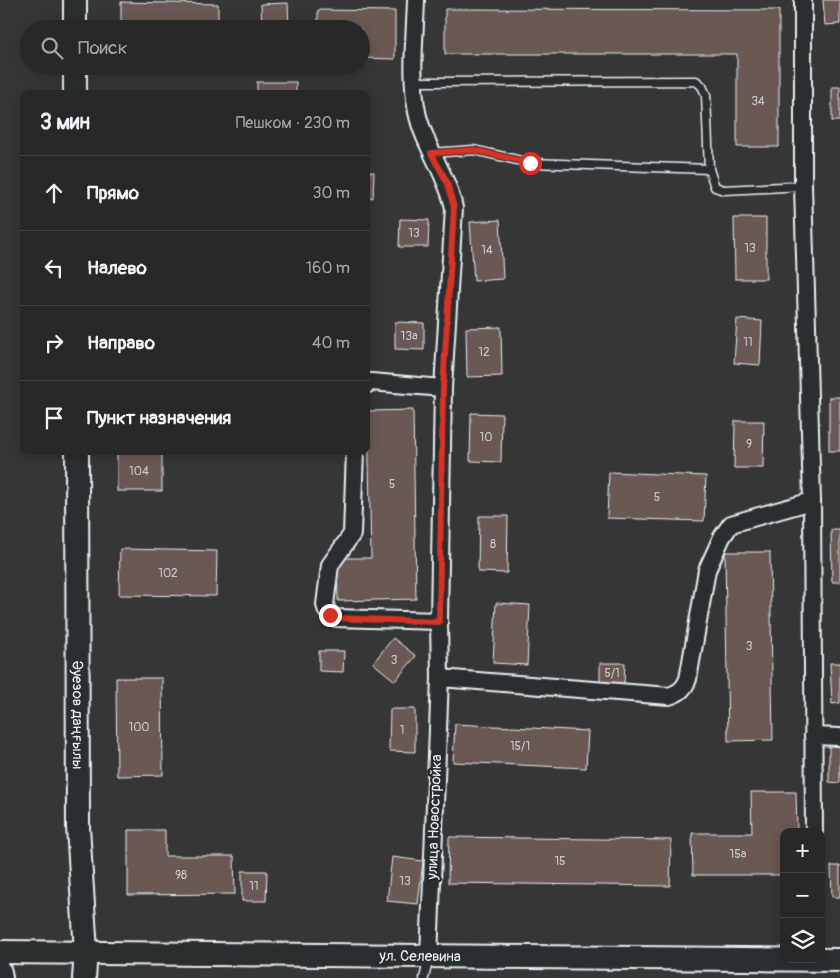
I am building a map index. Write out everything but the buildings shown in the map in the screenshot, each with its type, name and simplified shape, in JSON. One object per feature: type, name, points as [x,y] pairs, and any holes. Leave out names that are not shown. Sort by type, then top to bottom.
[{"type":"main road","points":[[75,0],[75,20]]},
{"type":"main road","points":[[75,75],[76,90]]},
{"type":"main road","name":"Әуезов даңғылы","points":[[76,455],[78,827],[86,952],[84,978]]},
{"type":"main road","name":"ул. Селевина","points":[[0,952],[86,952],[427,967],[780,961]]},
{"type":"main road","name":"ул. Селевина","points":[[825,960],[840,960]]},
{"type":"main road","points":[[0,972],[0,978]]},
{"type":"street","name":"улица Новостройка","points":[[416,0],[414,82],[417,112],[431,153],[447,182],[454,208],[443,388],[439,622],[440,678],[427,967]]},
{"type":"street","points":[[803,0],[803,186],[812,501],[814,828]]},
{"type":"street","points":[[370,383],[443,388]]},
{"type":"street","points":[[354,455],[352,534],[330,565],[325,606],[327,611],[335,618],[439,622]]},
{"type":"street","points":[[440,678],[668,696],[676,694],[682,689],[688,679],[707,570],[722,537],[731,524],[812,501]]},
{"type":"street","points":[[813,736],[840,737]]},
{"type":"lane","points":[[414,82],[696,81],[702,86],[706,95],[709,169],[715,187],[720,190],[803,186]]},
{"type":"lane","points":[[431,153],[474,150],[530,163],[709,169]]},
{"type":"route","points":[[330,615],[335,618],[439,622],[443,388],[454,208],[447,182],[431,153],[474,150],[530,163]]}]
